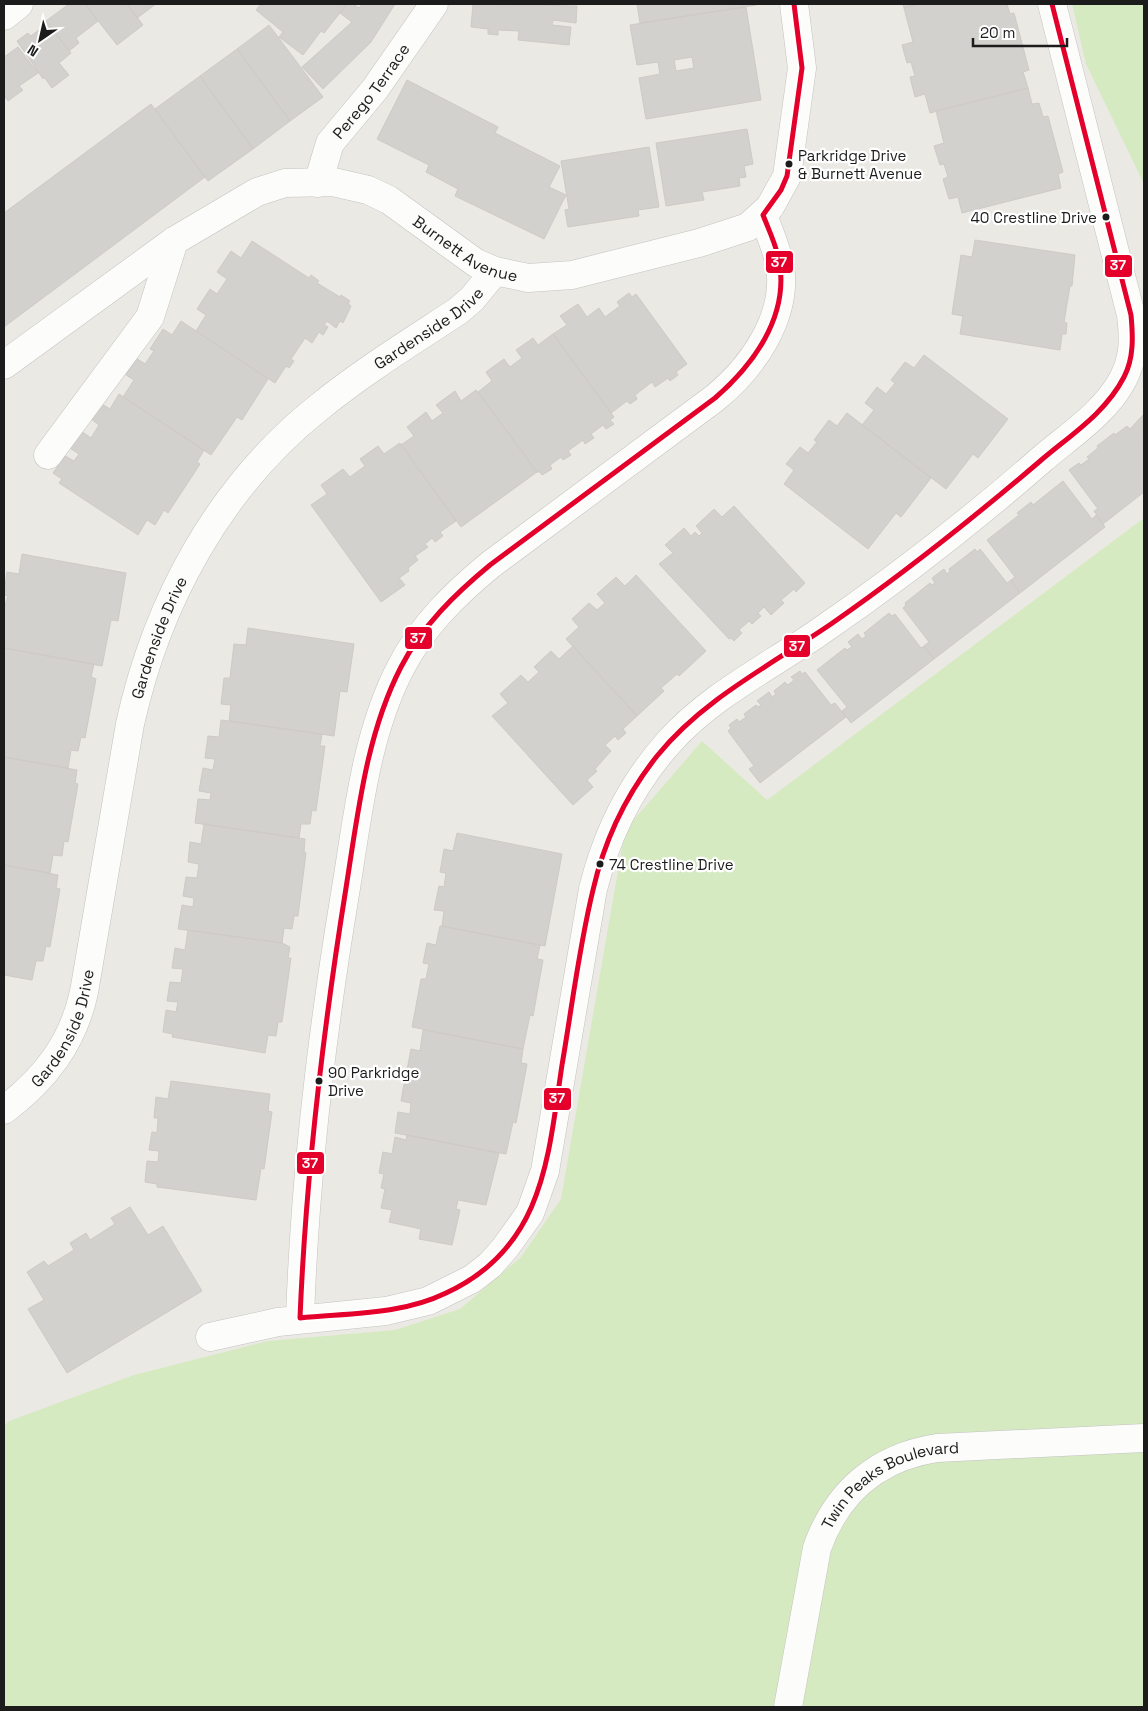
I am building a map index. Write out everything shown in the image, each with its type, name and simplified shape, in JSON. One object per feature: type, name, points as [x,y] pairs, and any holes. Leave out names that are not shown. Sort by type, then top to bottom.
[{"type":"street","points":[[4,16],[19,4]]},
{"type":"street","name":"Perego Terrace","points":[[318,183],[330,143],[375,88],[434,4]]},
{"type":"street","name":"Burnett Avenue","points":[[4,365],[174,241],[257,192],[285,183],[345,184],[389,200],[460,253],[495,271],[528,278],[561,277],[748,227],[763,215],[776,198],[787,176],[802,68],[794,4]]},
{"type":"street","points":[[210,1337],[300,1318],[386,1311],[428,1301],[472,1279],[490,1265],[523,1225],[539,1193],[549,1149],[593,889],[615,822],[639,781],[670,741],[710,704],[860,602],[987,506],[1091,417],[1122,381],[1129,366],[1132,350],[1131,315],[1052,4]]},
{"type":"street","points":[[300,1318],[310,1147],[328,998],[365,778],[376,731],[392,687],[401,667],[424,630],[473,579],[715,398],[742,373],[762,344],[770,326],[780,292],[780,266],[763,215]]},
{"type":"street","points":[[48,455],[150,317],[174,241]]},
{"type":"street","name":"Gardenside Drive","points":[[4,1110],[32,1087],[51,1066],[65,1045],[77,1019],[140,680],[160,623],[198,547],[247,478],[304,420],[360,376],[465,305],[484,287],[495,271]]},
{"type":"street","name":"Twin Peaks Boulevard","points":[[788,1707],[817,1548],[823,1530],[839,1503],[864,1477],[898,1457],[930,1449],[1144,1438]]},
{"type":"green space","points":[[1072,4],[1144,4],[1144,184],[1086,64]]},
{"type":"green space","points":[[1144,518],[1144,1707],[4,1707],[4,1426],[9,1421],[134,1375],[268,1341],[395,1330],[460,1309],[521,1257],[561,1199],[625,830],[702,741],[767,800]]},
{"type":"building","points":[[69,4],[85,4],[98,21],[76,38],[79,43],[69,51],[46,21]]},
{"type":"building","points":[[85,4],[127,4],[143,25],[117,45]]},
{"type":"building","points":[[127,4],[156,4],[137,18]]},
{"type":"building","points":[[261,4],[347,4],[324,33],[321,31],[303,55],[279,37],[283,32],[256,10]]},
{"type":"building","points":[[347,4],[353,4],[359,8],[362,4],[395,4],[371,42],[323,89],[302,67],[352,22],[340,13]]},
{"type":"building","points":[[473,4],[577,6],[576,23],[553,20],[552,25],[571,27],[569,45],[518,40],[519,31],[498,30],[498,35],[488,34],[488,29],[471,27]]},
{"type":"building","points":[[637,4],[756,4],[756,5],[640,23]]},
{"type":"building","points":[[903,4],[919,4],[904,8]]},
{"type":"building","points":[[919,4],[1007,4],[1010,14],[1014,13],[1029,70],[1023,72],[1028,88],[930,113],[925,94],[915,97],[910,77],[915,76],[911,62],[907,63],[902,45],[913,42],[904,8]]},
{"type":"building","points":[[746,7],[761,100],[646,119],[639,78],[660,74],[658,62],[637,65],[630,25]],"holes":[[[692,57],[694,68],[676,71],[674,60]]]},
{"type":"building","points":[[45,20],[71,53],[59,63],[69,75],[52,88],[44,77],[43,79],[17,41],[28,33],[31,36],[44,26],[41,23]]},
{"type":"building","points":[[269,25],[323,97],[290,121],[237,49]]},
{"type":"building","points":[[18,47],[38,73],[19,86],[23,90],[8,101],[4,95],[4,57]]},
{"type":"building","points":[[237,49],[290,121],[253,149],[200,76]]},
{"type":"building","points":[[200,76],[253,149],[208,181],[155,109]]},
{"type":"building","points":[[407,80],[498,127],[495,133],[560,166],[549,187],[566,195],[544,239],[455,196],[458,189],[426,172],[429,165],[377,139]]},
{"type":"building","points":[[1028,88],[1032,104],[1039,103],[1043,117],[1048,116],[1063,172],[1058,174],[1061,188],[962,213],[958,197],[949,199],[943,179],[948,177],[944,164],[940,165],[934,146],[944,143],[936,111]]},
{"type":"building","points":[[151,104],[205,177],[4,327],[4,213]]},
{"type":"building","points":[[747,129],[753,164],[744,166],[746,177],[739,178],[740,186],[702,192],[704,200],[666,206],[656,143]]},
{"type":"building","points":[[649,147],[659,207],[638,210],[639,216],[568,227],[565,210],[569,209],[561,161]]},
{"type":"building","points":[[975,240],[1075,255],[1072,286],[1070,286],[1064,322],[1067,323],[1066,334],[1062,334],[1060,350],[960,334],[963,316],[952,314],[961,255],[972,257]]},
{"type":"building","points":[[252,241],[309,278],[311,275],[319,281],[317,283],[350,301],[348,304],[351,306],[343,323],[340,321],[336,328],[327,321],[324,325],[328,327],[323,335],[319,332],[312,343],[305,338],[291,359],[294,361],[289,368],[286,366],[275,383],[196,331],[206,315],[197,309],[210,289],[217,294],[227,279],[217,272],[231,251],[241,258]]},
{"type":"building","points":[[629,293],[632,297],[636,294],[687,364],[676,372],[678,375],[670,381],[668,378],[655,387],[652,382],[635,395],[637,399],[630,404],[627,401],[611,413],[553,334],[567,325],[560,316],[578,304],[587,317],[599,308],[605,317],[620,306],[617,302]]},
{"type":"building","points":[[181,321],[268,379],[242,420],[237,417],[211,455],[123,397],[134,380],[126,375],[136,358],[145,364],[154,351],[150,349],[163,329],[172,335]]},
{"type":"building","points":[[553,334],[614,417],[610,420],[614,424],[606,429],[603,425],[591,434],[594,438],[585,444],[583,440],[568,451],[571,455],[563,460],[561,457],[550,465],[552,469],[542,475],[540,472],[537,472],[478,392],[492,381],[486,372],[504,359],[510,367],[522,358],[516,350],[533,338],[538,345]]},
{"type":"building","points":[[924,355],[1008,419],[978,458],[973,454],[946,489],[862,425],[874,410],[865,403],[877,387],[886,394],[895,383],[891,380],[905,362],[914,368]]},
{"type":"building","points":[[476,390],[537,472],[461,527],[401,445],[414,436],[407,427],[426,412],[432,421],[443,413],[436,405],[455,391],[461,401]]},
{"type":"building","points":[[119,394],[204,450],[197,462],[200,464],[168,513],[164,510],[155,525],[147,520],[138,535],[59,483],[62,479],[53,473],[65,456],[74,461],[79,454],[70,448],[81,431],[91,438],[99,425],[90,418],[100,403],[110,409]]},
{"type":"building","points":[[847,413],[931,478],[901,517],[896,513],[868,549],[784,484],[794,470],[786,464],[800,447],[808,453],[817,442],[814,440],[829,420],[837,426]]},
{"type":"building","points":[[1143,415],[1144,492],[1103,524],[1094,511],[1098,509],[1069,470],[1089,459],[1087,457],[1098,448],[1097,446],[1114,433],[1115,435],[1127,426],[1130,429]]},
{"type":"building","points":[[400,443],[456,521],[440,532],[443,536],[435,542],[432,538],[425,544],[428,547],[415,556],[418,560],[408,568],[409,571],[399,578],[405,585],[381,602],[311,505],[327,494],[321,485],[343,469],[350,477],[365,466],[360,459],[378,446],[384,454]]},
{"type":"building","points":[[1063,481],[1092,519],[1096,515],[1105,527],[1020,593],[1011,580],[1015,577],[987,540],[1019,515],[1017,513],[1031,502],[1033,505]]},
{"type":"building","points":[[734,506],[805,583],[796,592],[794,589],[781,600],[784,603],[771,615],[764,607],[758,613],[761,616],[752,624],[749,621],[739,630],[742,633],[734,641],[731,638],[729,639],[659,564],[673,553],[665,545],[684,528],[691,536],[695,532],[699,536],[702,533],[696,526],[714,509],[722,517]]},
{"type":"building","points":[[975,549],[977,552],[980,549],[1007,583],[1011,580],[1020,593],[934,659],[924,646],[929,642],[903,608],[906,605],[905,603],[930,583],[932,585],[935,583],[932,578],[944,569],[947,574],[950,571],[949,569]]},
{"type":"building","points":[[22,554],[126,573],[118,621],[111,620],[102,666],[4,648],[4,608],[8,596],[4,595],[4,593],[7,572],[19,574]]},
{"type":"building","points":[[636,575],[706,651],[679,676],[677,674],[661,688],[664,691],[637,716],[566,639],[579,627],[572,619],[589,603],[597,610],[605,603],[597,594],[616,577],[625,586]]},
{"type":"building","points":[[889,613],[892,616],[895,614],[921,648],[924,646],[934,659],[851,723],[842,711],[847,707],[817,670],[845,648],[847,650],[852,647],[848,642],[858,634],[862,639],[866,636],[864,633]]},
{"type":"building","points":[[248,628],[354,644],[347,692],[340,691],[334,736],[229,721],[231,705],[221,704],[224,678],[230,678],[234,644],[246,645]]},
{"type":"building","points":[[573,646],[637,716],[623,729],[626,733],[618,740],[615,736],[605,745],[611,751],[595,769],[597,771],[587,780],[593,787],[573,805],[492,716],[508,703],[500,694],[521,675],[528,682],[539,672],[534,667],[551,651],[559,659]]},
{"type":"building","points":[[4,648],[94,664],[91,677],[96,679],[85,738],[81,737],[78,751],[71,750],[68,768],[4,757]]},
{"type":"building","points":[[800,671],[802,674],[805,672],[831,705],[835,703],[846,717],[760,783],[749,769],[754,766],[728,731],[731,728],[729,725],[737,719],[739,722],[746,717],[744,714],[756,705],[758,707],[761,705],[757,701],[769,692],[772,697],[776,694],[774,691],[785,682],[788,685],[794,680],[791,677]]},
{"type":"building","points":[[221,720],[322,734],[320,746],[325,746],[316,811],[312,810],[310,824],[301,824],[299,838],[195,823],[198,799],[210,800],[211,793],[199,791],[203,768],[213,770],[215,759],[205,758],[208,736],[219,737]]},
{"type":"building","points":[[4,757],[77,770],[75,783],[78,784],[68,842],[64,841],[62,856],[53,855],[50,873],[4,865]]},
{"type":"building","points":[[204,824],[305,839],[304,852],[306,853],[298,916],[294,916],[292,929],[284,928],[282,943],[178,929],[182,905],[193,907],[194,898],[183,896],[186,877],[197,878],[199,864],[188,862],[190,842],[201,844]]},
{"type":"building","points":[[457,833],[562,854],[545,946],[442,926],[444,911],[434,910],[439,886],[444,887],[446,873],[440,872],[444,849],[453,851]]},
{"type":"building","points":[[4,865],[58,875],[56,888],[60,889],[50,947],[46,946],[43,961],[36,961],[32,980],[4,975]]},
{"type":"building","points":[[440,926],[540,945],[537,959],[543,960],[533,1016],[530,1015],[523,1049],[412,1027],[421,979],[426,979],[429,964],[423,963],[427,943],[436,945]]},
{"type":"building","points":[[188,930],[282,943],[290,947],[288,958],[291,958],[282,1022],[278,1022],[276,1036],[268,1035],[265,1053],[172,1037],[173,1034],[163,1032],[166,1010],[176,1012],[178,1002],[167,1001],[170,982],[181,983],[183,969],[172,968],[175,948],[185,950]]},
{"type":"building","points":[[423,1030],[523,1049],[521,1063],[527,1064],[516,1123],[513,1122],[506,1154],[395,1133],[398,1112],[410,1114],[411,1103],[401,1101],[404,1084],[409,1085],[412,1070],[407,1070],[411,1049],[420,1051]]},
{"type":"building","points":[[171,1081],[270,1094],[268,1111],[272,1112],[264,1169],[261,1168],[256,1200],[157,1187],[157,1184],[145,1182],[147,1161],[158,1162],[159,1151],[149,1150],[152,1132],[157,1133],[158,1118],[154,1118],[156,1097],[168,1099]]},
{"type":"building","points":[[407,1135],[499,1153],[486,1205],[458,1200],[456,1209],[460,1210],[452,1245],[419,1239],[421,1229],[389,1222],[392,1210],[381,1208],[385,1189],[381,1188],[384,1174],[379,1173],[383,1152],[392,1154],[395,1137],[406,1140]]},
{"type":"building","points":[[130,1207],[148,1235],[163,1226],[202,1291],[67,1373],[28,1309],[44,1300],[27,1272],[44,1261],[48,1266],[74,1250],[70,1243],[86,1233],[90,1240],[115,1224],[111,1218]]},
{"type":"transit line","name":"37","points":[[794,4],[802,68],[787,176],[781,190],[763,215],[777,253],[781,286],[773,322],[764,339],[742,371],[715,398],[490,565],[464,587],[429,624],[409,652],[389,693],[371,747],[365,775],[330,995],[311,1156],[300,1318],[374,1312],[429,1300],[446,1293],[479,1274],[503,1251],[522,1226],[535,1197],[545,1166],[552,1134],[580,955],[588,912],[603,854],[626,803],[646,771],[675,736],[716,700],[858,605],[937,546],[988,504],[1097,413],[1124,377],[1131,355],[1131,315],[1052,4]]},
{"type":"place","name":"Parkridge Drive & Burnett Avenue","points":[[789,164]]},
{"type":"place","name":"40 Crestline Drive","points":[[1106,217]]},
{"type":"place","name":"74 Crestline Drive","points":[[600,864]]},
{"type":"place","name":"90 Parkridge Drive","points":[[319,1081]]}]
